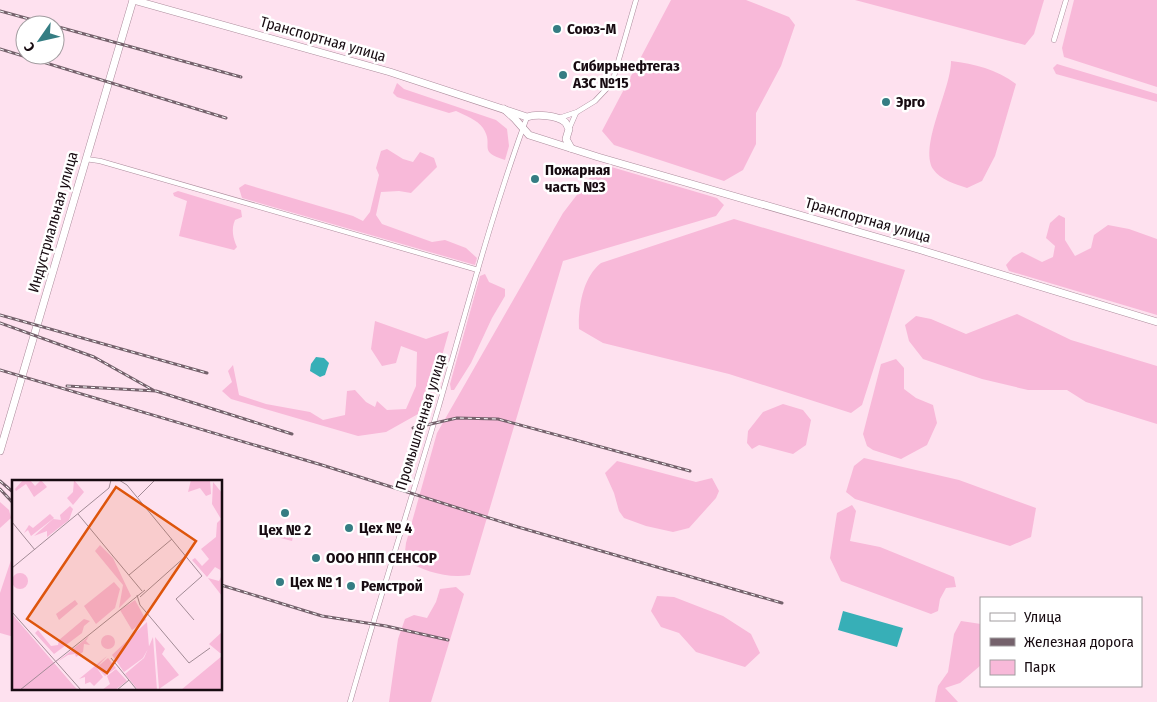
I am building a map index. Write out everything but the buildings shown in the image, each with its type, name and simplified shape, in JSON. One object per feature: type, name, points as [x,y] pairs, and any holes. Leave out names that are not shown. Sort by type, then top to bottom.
[{"type":"street","name":"Транспортная улица","points":[[133,0],[390,72],[527,117],[532,115],[558,118]]},
{"type":"street","name":"Индустриальная улица","points":[[0,451],[133,0]]},
{"type":"street","points":[[558,118],[577,112],[595,101],[612,83],[636,0]]},
{"type":"street","points":[[1054,40],[1066,0]]},
{"type":"street","points":[[504,109],[530,135],[523,139],[515,149]]},
{"type":"street","points":[[570,148],[566,139],[572,119],[577,112]]},
{"type":"street","name":"Промышленная улица","points":[[350,702],[377,606],[438,411],[478,270],[515,149],[527,117]]},
{"type":"street","points":[[558,118],[566,122],[569,129]]},
{"type":"street","name":"Транспортная улица","points":[[530,135],[921,250],[1157,322]]},
{"type":"street","points":[[558,144],[566,139]]},
{"type":"street","points":[[86,159],[109,163],[478,270]]},
{"type":"green space","points":[[671,0],[746,0],[789,17],[795,25],[781,66],[756,113],[756,144],[743,170],[724,181],[614,145],[602,131]]},
{"type":"green space","points":[[855,0],[1044,0],[1034,34],[1025,45]]},
{"type":"green space","points":[[1074,0],[1157,0],[1157,87],[1064,57],[1062,48]]},
{"type":"green space","points":[[951,61],[985,68],[1001,74],[1016,84],[995,156],[982,181],[967,188],[948,181],[936,173],[930,159],[933,132],[950,73]]},
{"type":"green space","points":[[1057,64],[1157,94],[1157,102],[1056,74],[1053,68]]},
{"type":"green space","points":[[397,83],[404,89],[496,120],[507,129],[509,146],[505,160],[496,157],[488,151],[486,134],[483,128],[471,118],[456,111],[449,113],[397,97],[393,93]]},
{"type":"green space","points":[[387,149],[403,159],[413,162],[420,152],[434,158],[437,167],[411,193],[399,191],[381,192],[376,215],[382,224],[432,242],[445,240],[466,248],[477,258],[475,265],[242,198],[239,188],[245,184],[353,216],[363,221],[370,212],[379,175],[376,168],[381,151]]},
{"type":"green space","points":[[608,166],[717,198],[724,205],[716,216],[563,261],[470,575],[444,575],[428,571],[404,560],[406,543],[437,433],[563,213],[596,170]]},
{"type":"green space","points":[[178,191],[241,210],[242,217],[235,220],[233,227],[237,247],[234,250],[179,236],[187,201],[174,196],[173,193]]},
{"type":"green space","points":[[1059,215],[1065,218],[1065,240],[1075,256],[1091,248],[1094,235],[1108,225],[1129,229],[1157,239],[1157,315],[1009,271],[1006,265],[1013,257],[1022,252],[1042,262],[1053,257],[1055,246],[1046,238],[1050,223]]},
{"type":"green space","points":[[734,219],[905,270],[862,405],[851,413],[729,374],[603,343],[579,329],[579,311],[586,284],[601,263]]},
{"type":"green space","points":[[485,274],[489,282],[505,289],[505,296],[492,318],[471,363],[454,390],[451,390],[450,384],[480,276]]},
{"type":"green space","points":[[1017,314],[1071,340],[1157,366],[1157,424],[1086,402],[1067,390],[1028,390],[982,379],[923,359],[909,341],[905,325],[916,316],[931,319],[966,334]]},
{"type":"green space","points":[[375,321],[426,339],[449,331],[427,409],[386,432],[358,436],[231,399],[222,391],[232,382],[228,371],[233,365],[239,395],[266,404],[310,412],[323,420],[345,415],[347,391],[355,390],[366,402],[375,407],[377,401],[387,410],[406,409],[416,386],[417,352],[401,346],[396,363],[382,366],[371,349]]},
{"type":"green space","points":[[896,359],[904,368],[904,389],[916,398],[933,405],[937,423],[927,445],[901,459],[873,450],[867,446],[863,434],[881,364]]},
{"type":"green space","points":[[783,404],[803,410],[811,420],[806,445],[793,454],[759,445],[752,449],[747,443],[748,431],[763,412]]},
{"type":"green space","points":[[864,458],[959,480],[1036,508],[1031,537],[1010,546],[855,499],[846,492],[854,466]]},
{"type":"green space","points":[[617,461],[696,482],[712,478],[719,491],[716,498],[689,528],[673,532],[646,526],[624,518],[619,511],[614,493],[605,473]]},
{"type":"green space","points":[[0,502],[9,510],[11,518],[0,528]]},
{"type":"green space","points":[[852,505],[856,511],[850,541],[880,547],[954,577],[956,587],[946,588],[940,599],[938,611],[931,614],[841,581],[830,558],[837,513]]},
{"type":"green space","points":[[272,526],[294,532],[292,541],[269,535]]},
{"type":"green space","points":[[12,557],[12,636],[0,633],[0,593]]},
{"type":"green space","points":[[456,587],[464,594],[431,702],[389,702],[398,639],[405,619],[414,615],[427,618],[436,602],[440,589]]},
{"type":"green space","points":[[657,596],[674,597],[723,616],[751,634],[760,653],[745,667],[696,652],[679,633],[661,627],[651,611]]},
{"type":"green space","points":[[961,621],[980,624],[980,666],[960,683],[945,688],[958,702],[935,702],[938,686],[948,672],[954,634]]},
{"type":"water","points":[[316,357],[324,358],[329,363],[325,375],[320,377],[310,371],[311,364]]},
{"type":"water","points":[[843,611],[903,628],[897,647],[838,630]]},
{"type":"railway","points":[[0,11],[15,15]]},
{"type":"railway","points":[[65,29],[241,77]]},
{"type":"railway","points":[[0,49],[226,118]]},
{"type":"railway","points":[[0,315],[207,373]]},
{"type":"railway","points":[[0,323],[94,357],[153,390]]},
{"type":"railway","points":[[0,370],[322,465],[518,527],[782,603]]},
{"type":"railway","points":[[67,386],[156,391],[292,434]]},
{"type":"railway","points":[[413,428],[457,418],[498,419],[690,471]]},
{"type":"railway","points":[[0,481],[12,491]]},
{"type":"railway","points":[[0,489],[12,502]]},
{"type":"railway","points":[[222,585],[322,616],[386,626],[448,640]]},
{"type":"place","name":"Союз-М","points":[[557,29]]},
{"type":"place","name":"Сибирьнефтегаз АЗС №15","points":[[563,75]]},
{"type":"place","name":"Эрго","points":[[886,102]]},
{"type":"place","name":"Пожарная часть №3","points":[[535,179]]},
{"type":"place","name":"Цех № 2","points":[[285,513]]},
{"type":"place","name":"Цех № 4","points":[[349,528]]},
{"type":"place","name":"ООО НПП СЕНСОР","points":[[316,558]]},
{"type":"place","name":"Цех № 1","points":[[280,582]]},
{"type":"place","name":"Ремстрой","points":[[351,586]]}]
